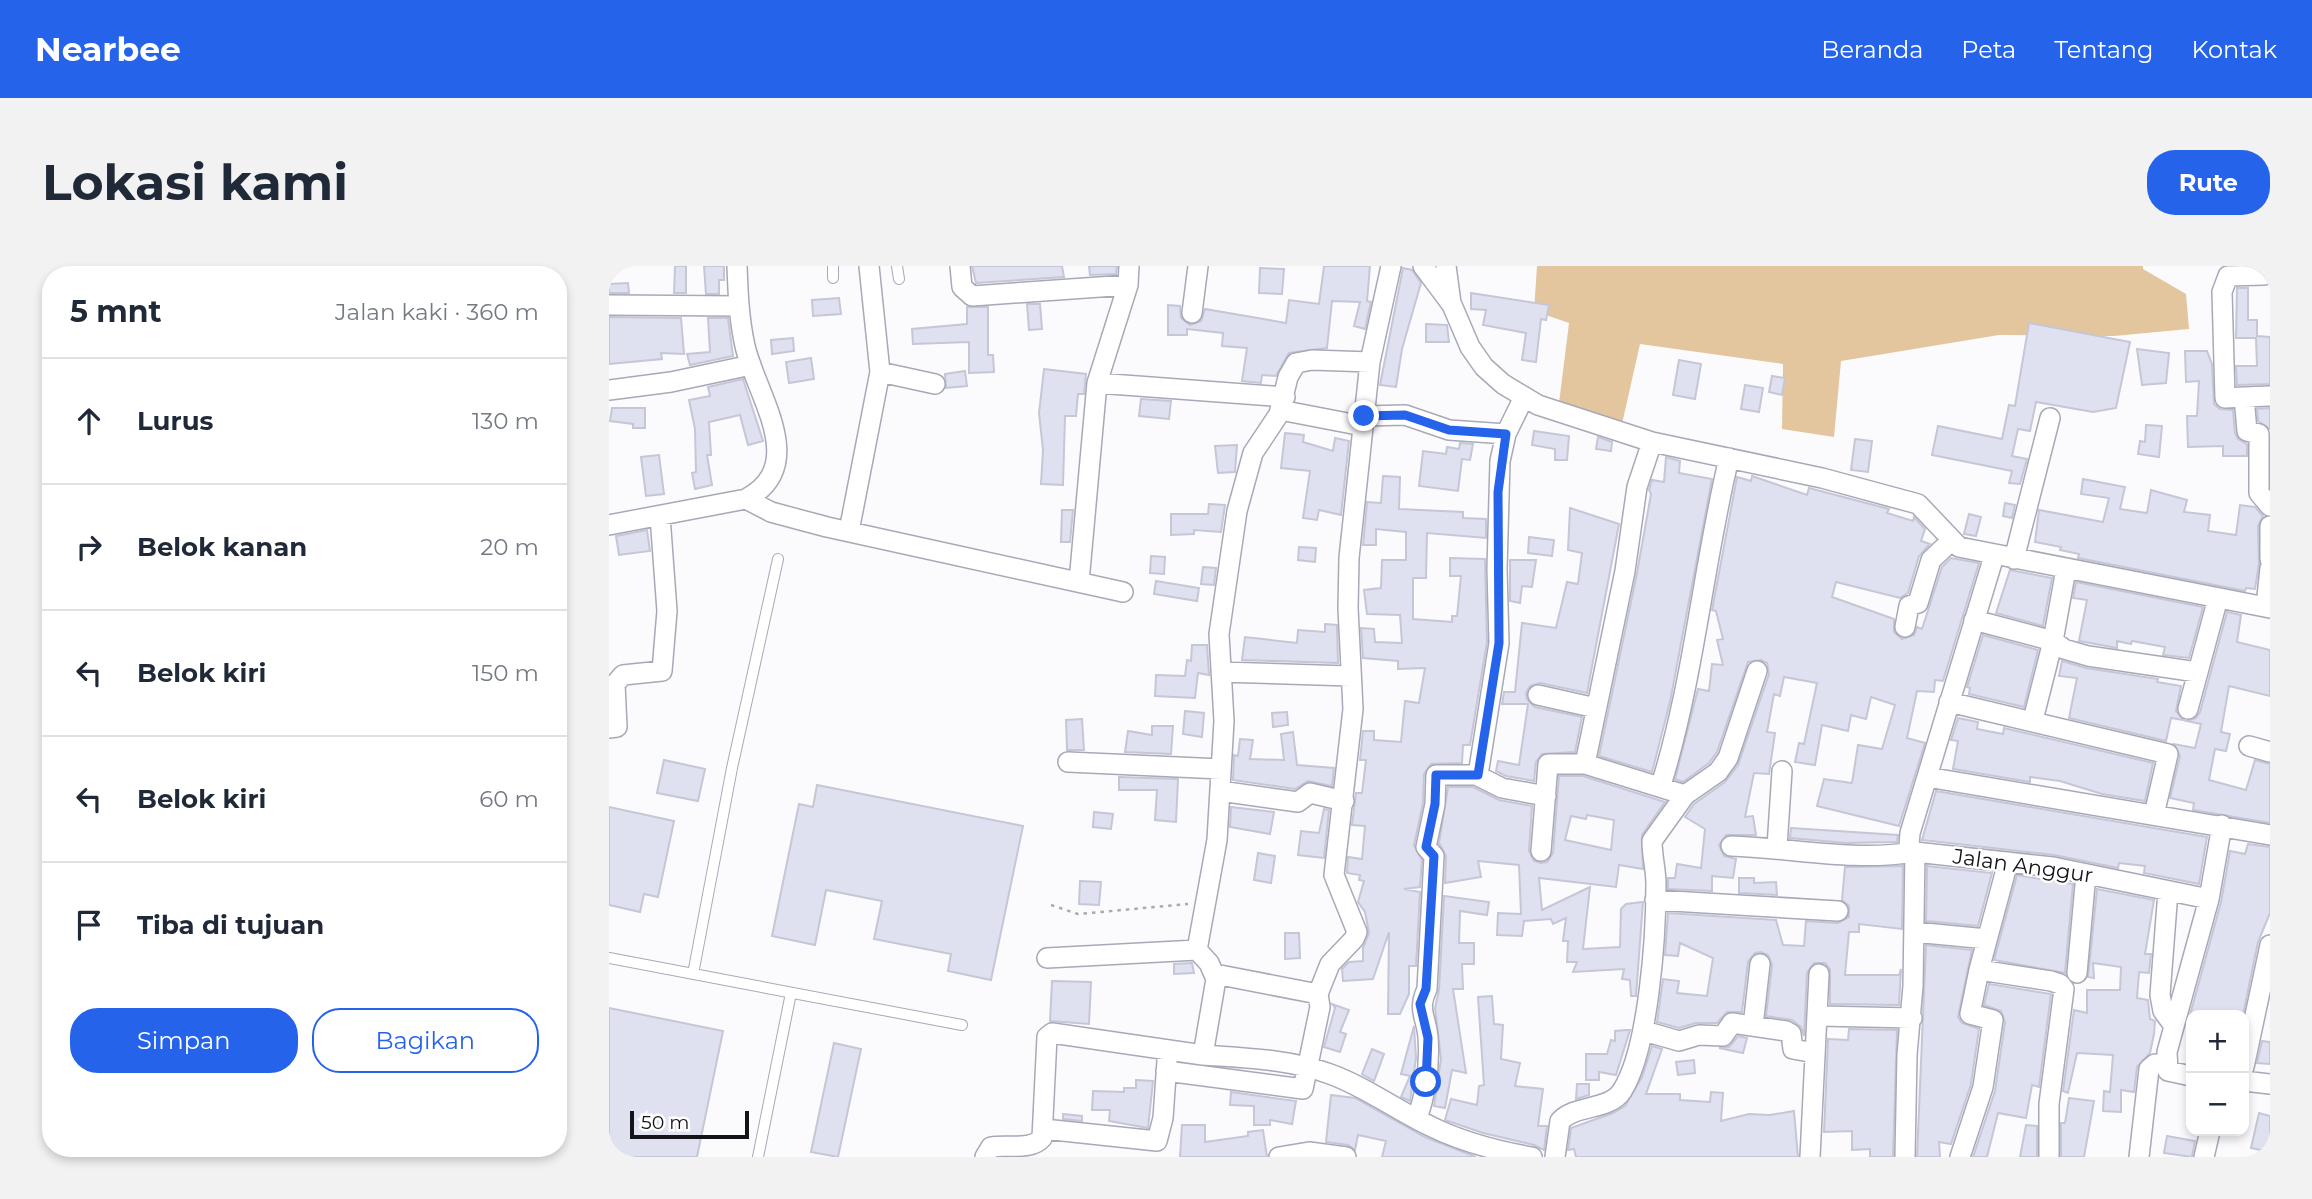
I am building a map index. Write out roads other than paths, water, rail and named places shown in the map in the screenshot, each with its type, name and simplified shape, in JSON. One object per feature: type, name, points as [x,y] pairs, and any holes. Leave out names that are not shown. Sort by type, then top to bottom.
[{"type":"street","points":[[609,525],[746,499],[768,483],[777,456],[772,423],[751,365],[738,306],[737,266]]},
{"type":"street","points":[[849,531],[880,372],[869,266]]},
{"type":"street","points":[[960,266],[962,287],[972,296],[1128,276],[1097,383],[1079,582]]},
{"type":"street","points":[[1192,313],[1198,266]]},
{"type":"street","points":[[1166,1071],[1299,1091],[1303,1089],[1321,1003],[1318,994],[1335,957],[1355,939],[1357,932],[1334,881],[1353,709],[1350,676],[1349,558],[1370,362],[1391,266]]},
{"type":"street","points":[[1423,266],[1452,305],[1470,347],[1484,367],[1524,397],[1652,442],[1822,478],[1918,505],[1959,547],[2268,607],[2270,568]]},
{"type":"street","points":[[1446,266],[1452,305]]},
{"type":"street","points":[[2265,277],[2228,276],[2222,292],[2225,398],[2270,396]]},
{"type":"street","points":[[609,306],[738,306]]},
{"type":"street","points":[[1318,994],[1215,974],[1197,950],[1217,840],[1224,721],[1219,634],[1240,493],[1253,453],[1283,404],[1288,377],[1296,363],[1313,360],[1370,362]]},
{"type":"street","points":[[609,390],[671,382],[751,365]]},
{"type":"street","points":[[880,372],[935,384]]},
{"type":"street","points":[[1097,383],[1283,404],[1364,421],[1405,415],[1449,430],[1506,434]]},
{"type":"street","points":[[1478,775],[1499,643],[1498,492],[1506,434],[1524,397]]},
{"type":"street","points":[[2244,397],[2246,430],[2259,434],[2259,493],[2270,506]]},
{"type":"street","points":[[1905,1157],[1914,932],[1915,852],[1909,846],[1910,833],[1974,620],[2004,557],[2050,418]]},
{"type":"street","points":[[1585,764],[1625,571],[1637,487],[1652,442]]},
{"type":"street","points":[[1661,785],[1674,744],[1713,523],[1729,458]]},
{"type":"street","points":[[746,499],[771,512],[1123,592]]},
{"type":"street","points":[[609,728],[617,727],[615,684],[623,675],[662,671],[667,611],[660,516]]},
{"type":"street","points":[[2270,526],[2270,559]]},
{"type":"street","points":[[1905,627],[1909,606],[1918,603],[1931,559],[1951,541]]},
{"type":"street","points":[[2035,712],[2053,641],[2066,569]]},
{"type":"street","points":[[2188,709],[2218,598]]},
{"type":"street","points":[[1974,620],[2053,641],[2064,649],[2088,656],[2197,672]]},
{"type":"street","points":[[1555,1157],[1560,1121],[1571,1112],[1607,1102],[1620,1094],[1644,1031],[1655,900],[1652,841],[1685,795],[1718,772],[1728,758],[1757,671]]},
{"type":"street","points":[[1221,672],[1350,676]]},
{"type":"street","points":[[1538,695],[1595,708]]},
{"type":"street","points":[[1949,702],[2168,754],[2154,815]]},
{"type":"street","points":[[2249,746],[2270,752]]},
{"type":"street","points":[[1067,762],[1221,769]]},
{"type":"street","points":[[1541,851],[1548,764],[1585,764],[1661,785],[1685,795]]},
{"type":"street","points":[[1776,847],[1782,771]]},
{"type":"street","points":[[1417,1119],[1427,1087],[1428,1038],[1420,1004],[1426,989],[1434,856],[1426,847],[1435,804],[1436,775],[1478,775],[1502,788],[1546,796]]},
{"type":"street","points":[[1927,777],[2270,835]]},
{"type":"street","points":[[1220,791],[1298,802],[1310,793],[1344,801]]},
{"type":"street","points":[[2186,1075],[2168,1071],[2166,1063],[2209,899],[2222,825]]},
{"type":"street","name":"Jalan Anggur","points":[[1731,846],[1776,847],[1857,858],[1915,852],[2008,862],[2086,874],[2209,899]]},
{"type":"street","points":[[1960,1157],[1983,1087],[1993,1020],[1972,1016],[1970,1012],[2008,862]]},
{"type":"street","points":[[2077,973],[2086,874]]},
{"type":"street","points":[[2168,891],[2159,995],[2163,1011],[2174,1026]]},
{"type":"street","points":[[1655,900],[1837,911]]},
{"type":"street","points":[[1914,932],[1987,939]]},
{"type":"street","points":[[2249,1051],[2262,1011],[2270,945]]},
{"type":"street","points":[[1047,958],[1197,950]]},
{"type":"street","points":[[1753,1026],[1760,964]]},
{"type":"street","points":[[1979,970],[2050,981],[2060,984],[2064,989],[2049,1104],[2049,1157]]},
{"type":"street","points":[[1203,1055],[1215,974]]},
{"type":"street","points":[[1811,1157],[1819,974]]},
{"type":"street","points":[[1819,1016],[1912,1018]]},
{"type":"street","points":[[1644,1031],[1679,1041],[1699,1035],[1721,1037],[1730,1024],[1753,1026],[1786,1031],[1791,1034],[1793,1049],[1815,1053]]},
{"type":"street","points":[[985,1157],[991,1147],[1037,1143],[1044,1129],[1049,1035],[1308,1067],[1356,1085],[1459,1139],[1532,1157]]},
{"type":"street","points":[[1044,1129],[1157,1141],[1163,1118],[1168,1049]]},
{"type":"street","points":[[2139,1157],[2149,1069],[2155,1064],[2166,1063]]},
{"type":"street","points":[[2249,1082],[2270,1084]]},
{"type":"street","points":[[2204,1157],[2209,1136]]},
{"type":"street","points":[[1279,1157],[1310,1152],[1346,1157]]},
{"type":"lane","points":[[833,266],[833,278]]},
{"type":"lane","points":[[897,266],[899,279]]},
{"type":"lane","points":[[693,974],[732,768],[778,559]]},
{"type":"lane","points":[[609,958],[962,1025]]},
{"type":"lane","points":[[758,1157],[791,993]]}]
